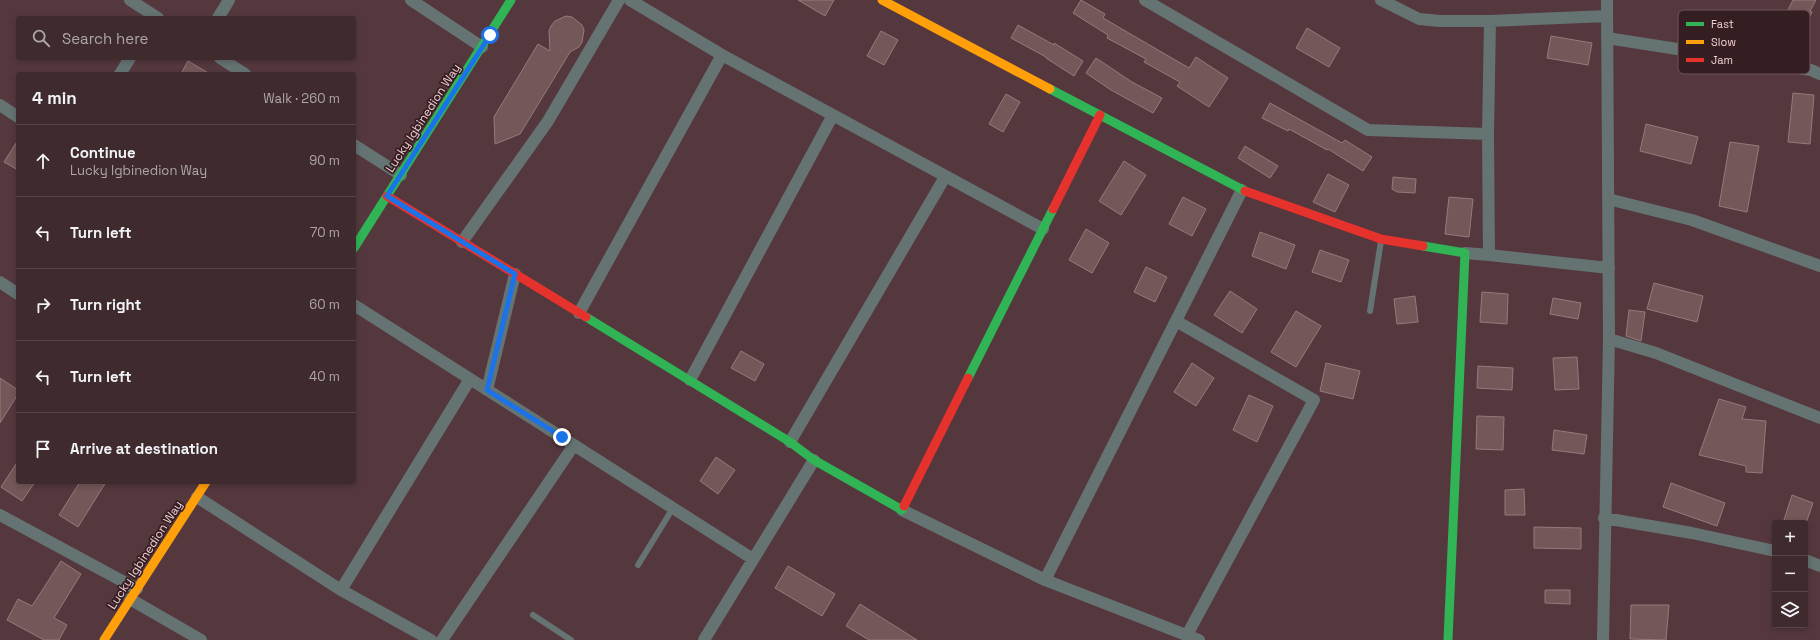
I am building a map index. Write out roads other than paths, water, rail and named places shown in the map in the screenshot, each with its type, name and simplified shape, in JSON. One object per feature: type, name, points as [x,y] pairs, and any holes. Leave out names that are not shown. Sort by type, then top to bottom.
[{"type":"street","points":[[130,0],[154,16]]},
{"type":"street","points":[[219,16],[229,0]]},
{"type":"street","points":[[411,0],[482,46]]},
{"type":"street","name":"Lucky Igbinedion Way","points":[[356,245],[511,0]]},
{"type":"street","points":[[462,242],[548,121],[619,0]]},
{"type":"street","points":[[630,0],[722,55],[1043,229]]},
{"type":"street","points":[[882,0],[896,3],[1100,115],[1242,190],[1381,239],[1465,253],[1609,268]]},
{"type":"street","points":[[1144,0],[1368,130],[1488,134]]},
{"type":"street","points":[[1381,0],[1419,19],[1440,21],[1490,21],[1607,16]]},
{"type":"street","points":[[1603,640],[1604,518],[1609,339],[1607,0]]},
{"type":"street","points":[[1490,21],[1488,134],[1490,255]]},
{"type":"street","points":[[1607,38],[1678,49]]},
{"type":"street","points":[[579,313],[722,55]]},
{"type":"street","points":[[121,72],[129,60]]},
{"type":"street","points":[[223,60],[242,72]]},
{"type":"street","points":[[1810,70],[1820,74]]},
{"type":"street","points":[[0,105],[16,116]]},
{"type":"street","points":[[690,380],[833,115]]},
{"type":"street","points":[[902,510],[1100,115]]},
{"type":"street","points":[[356,146],[401,175]]},
{"type":"street","points":[[790,442],[945,177]]},
{"type":"street","points":[[1044,580],[1242,190]]},
{"type":"street","points":[[387,196],[690,380],[790,442],[814,460],[902,510],[1044,580],[1199,640]]},
{"type":"street","points":[[1608,199],[1692,220],[1820,266]]},
{"type":"street","points":[[1448,640],[1465,253]]},
{"type":"street","points":[[487,390],[515,274]]},
{"type":"street","points":[[0,282],[16,293]]},
{"type":"street","points":[[356,307],[753,559]]},
{"type":"street","points":[[1176,321],[1314,400],[1187,635]]},
{"type":"street","points":[[1609,339],[1656,353],[1820,418]]},
{"type":"street","points":[[341,590],[470,379]]},
{"type":"street","points":[[442,640],[574,445]]},
{"type":"street","points":[[704,640],[814,460]]},
{"type":"street","name":"Lucky Igbinedion Way","points":[[104,640],[205,484]]},
{"type":"street","points":[[197,498],[341,590],[431,640]]},
{"type":"street","points":[[0,514],[137,588]]},
{"type":"street","points":[[1604,518],[1692,533],[1772,550]]},
{"type":"street","points":[[1808,561],[1820,566]]},
{"type":"street","points":[[130,599],[201,640]]},
{"type":"lane","points":[[1370,311],[1381,239]]},
{"type":"lane","points":[[638,565],[673,508]]},
{"type":"lane","points":[[533,616],[571,640]]}]
